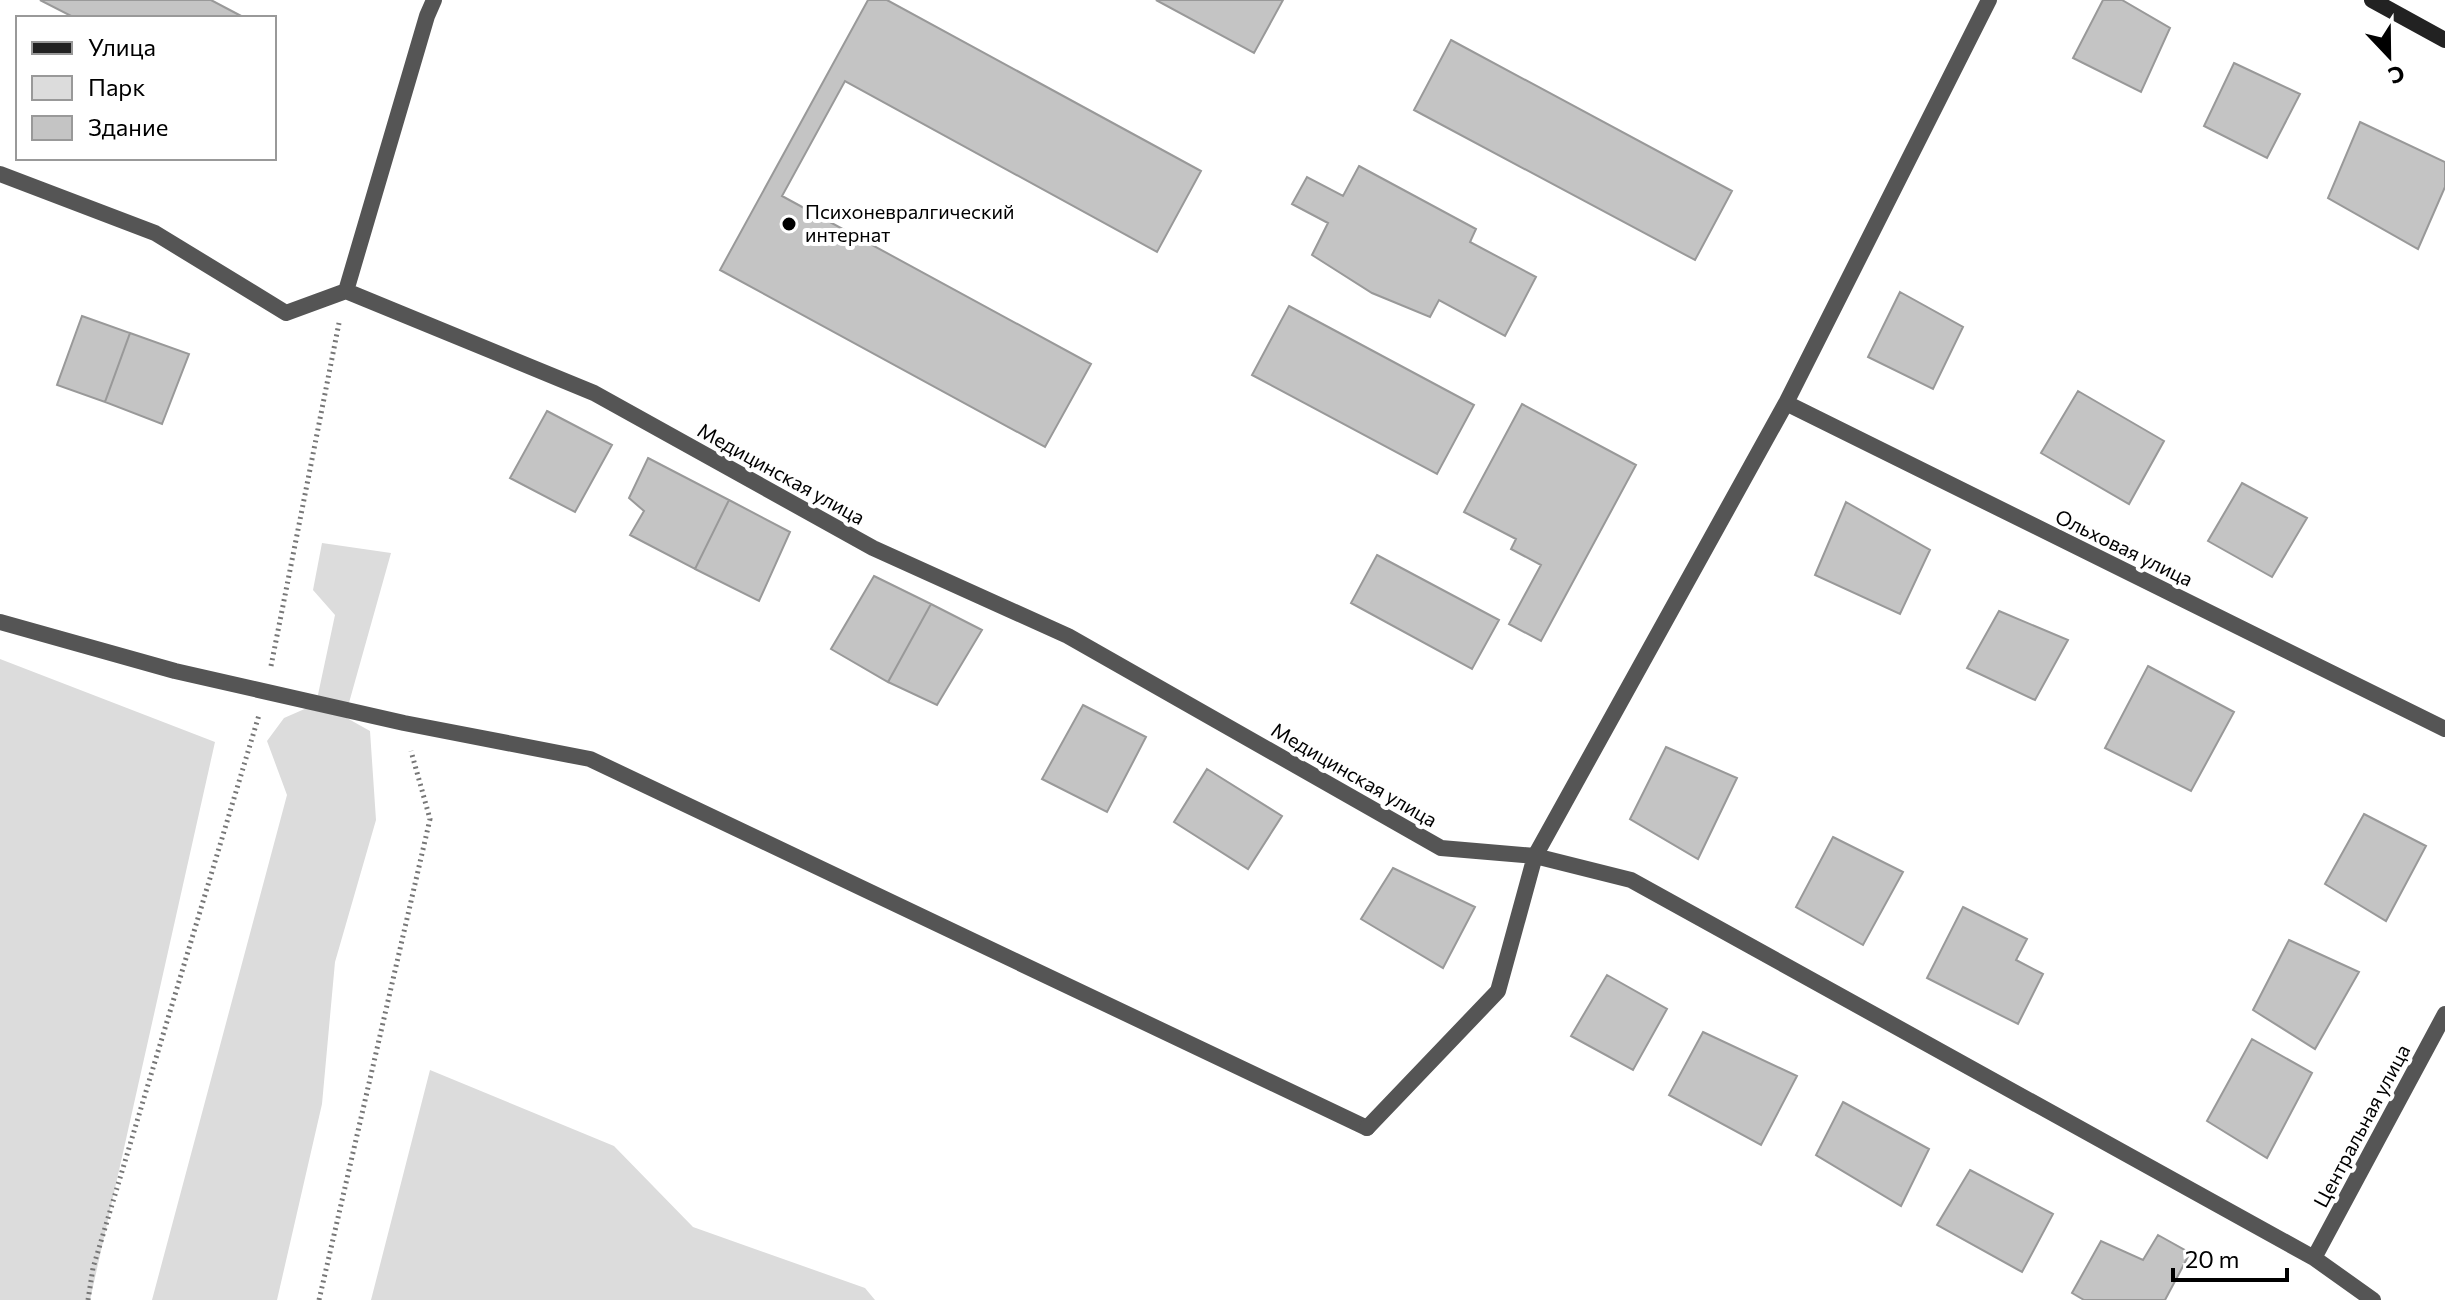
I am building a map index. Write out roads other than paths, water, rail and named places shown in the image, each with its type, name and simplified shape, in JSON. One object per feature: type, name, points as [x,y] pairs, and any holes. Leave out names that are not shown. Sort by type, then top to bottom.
[{"type":"street","points":[[0,174],[155,233],[286,313],[346,291],[434,0]]},
{"type":"street","points":[[0,622],[175,671],[265,692],[590,759],[1367,1128],[1498,991],[1535,856],[1786,403],[1989,0]]},
{"type":"street","points":[[2372,0],[2445,40]]},
{"type":"street","name":"Медицинская улица","points":[[346,291],[594,393],[873,548],[1068,636],[1441,848],[1535,856],[1631,880],[2314,1258]]},
{"type":"street","name":"Ольховая улица","points":[[1786,403],[2445,729]]},
{"type":"street","name":"Центральная улица","points":[[2314,1258],[2445,1014]]},
{"type":"street","points":[[2314,1258],[2373,1300]]},
{"type":"place","name":"Психоневралгический интернат","points":[[789,224]]}]
